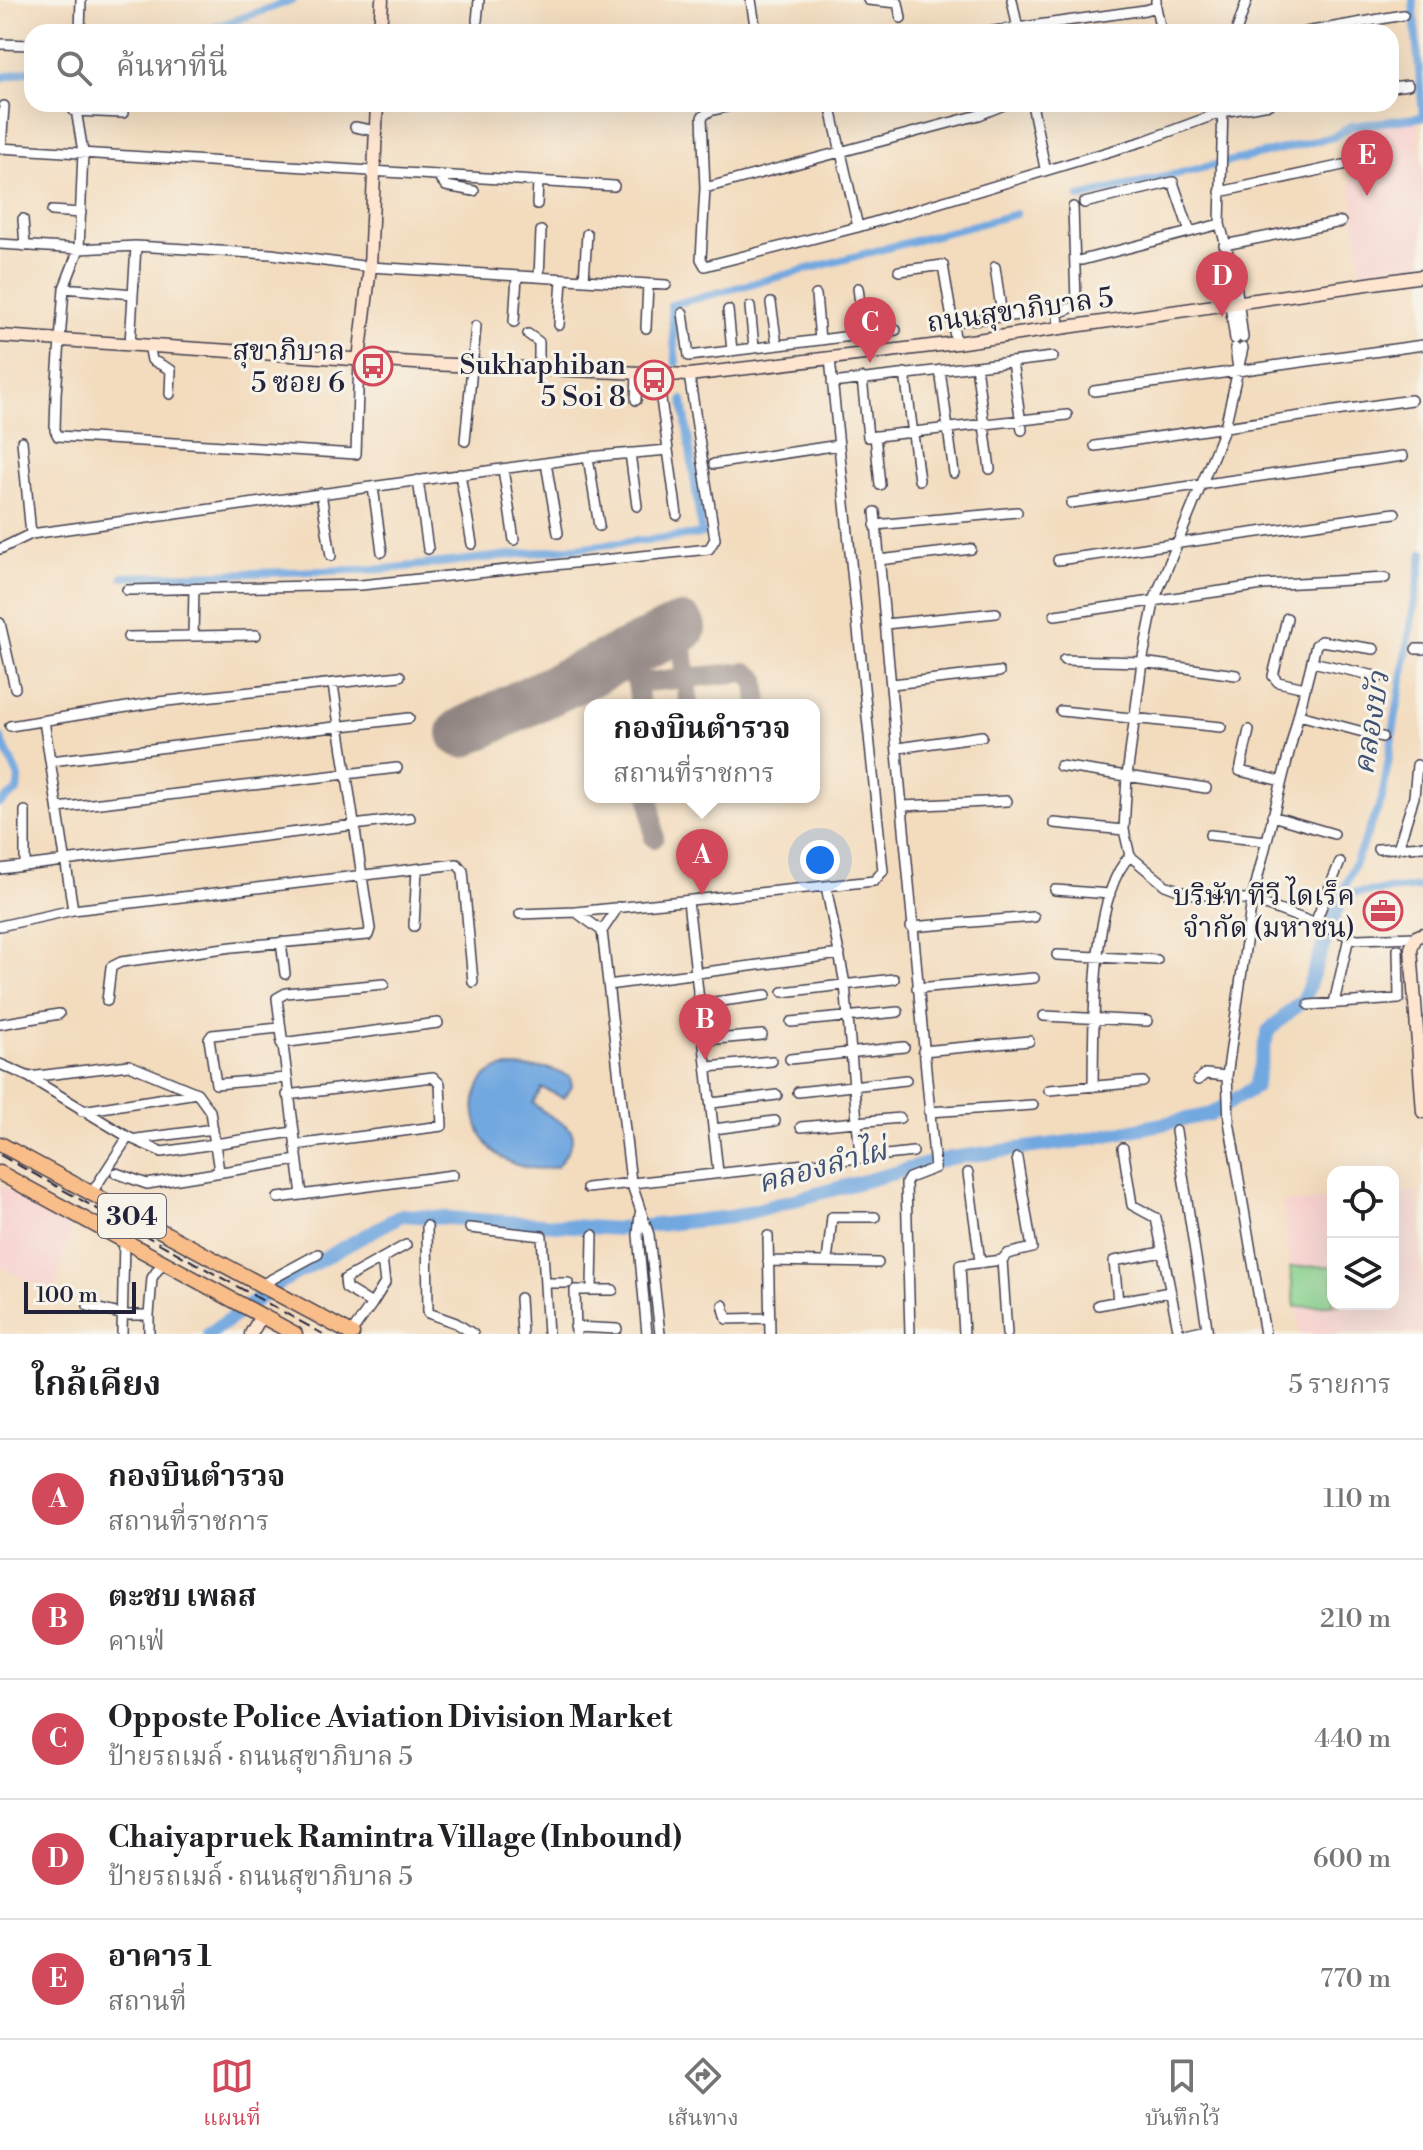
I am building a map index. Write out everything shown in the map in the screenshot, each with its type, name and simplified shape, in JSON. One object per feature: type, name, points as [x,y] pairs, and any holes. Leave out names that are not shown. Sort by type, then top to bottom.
[{"type":"main road","name":"304","points":[[0,1144],[351,1334]]},
{"type":"main road","name":"304","points":[[0,1173],[295,1334]]},
{"type":"main road","points":[[149,1253],[161,1232]]},
{"type":"street","points":[[80,24],[81,0]]},
{"type":"street","points":[[380,24],[382,0]]},
{"type":"street","points":[[477,21],[479,0]]},
{"type":"street","points":[[751,0],[755,24]]},
{"type":"street","points":[[868,0],[898,3],[901,18]]},
{"type":"street","points":[[1012,0],[1017,24]]},
{"type":"street","points":[[1239,24],[1247,0]]},
{"type":"street","points":[[1045,24],[1156,3],[1160,24]]},
{"type":"street","points":[[1352,24],[1403,15]]},
{"type":"street","points":[[0,44],[24,45]]},
{"type":"street","points":[[1399,86],[1408,85]]},
{"type":"street","points":[[4,106],[1,148],[614,186]]},
{"type":"street","points":[[76,112],[83,152],[81,213],[79,249],[64,288],[55,430],[58,436],[356,454],[359,359],[370,267],[377,112]]},
{"type":"street","points":[[113,112],[123,113]]},
{"type":"street","points":[[709,112],[702,117],[705,188],[701,259],[705,266],[858,227],[1045,168],[1144,141],[1213,112]]},
{"type":"street","points":[[832,112],[858,227]]},
{"type":"street","points":[[705,188],[986,112]]},
{"type":"street","points":[[1034,112],[1045,168]]},
{"type":"street","points":[[1223,112],[1220,224],[1228,264],[1225,271],[1234,304],[1239,343],[1238,369],[1225,427],[1155,598],[1142,662],[1127,776],[1124,830],[1130,856],[1165,885],[1186,893],[1252,900],[1344,936],[1420,936]]},
{"type":"street","points":[[355,127],[376,131]]},
{"type":"street","points":[[1220,192],[1343,165]]},
{"type":"street","points":[[437,175],[446,186],[474,191]]},
{"type":"street","points":[[537,204],[538,181]]},
{"type":"street","points":[[1084,203],[1175,182],[1190,232]]},
{"type":"street","points":[[1059,329],[1058,313],[1074,307],[1076,301],[1073,207]]},
{"type":"street","points":[[52,211],[81,213]]},
{"type":"street","points":[[23,219],[25,246]]},
{"type":"street","points":[[1224,245],[1341,222]]},
{"type":"street","points":[[1082,260],[1220,224]]},
{"type":"street","points":[[539,277],[541,231]]},
{"type":"street","points":[[584,280],[587,234]]},
{"type":"street","points":[[0,244],[79,249],[136,246],[298,256],[370,267],[666,285]]},
{"type":"street","points":[[130,344],[136,246]]},
{"type":"street","points":[[899,271],[943,265],[956,343]]},
{"type":"street","points":[[995,267],[1002,316]]},
{"type":"street","points":[[514,322],[517,276]]},
{"type":"street","name":"ถนนสุขาภิบาล 5","points":[[0,336],[359,359],[689,375],[956,343],[1422,276]]},
{"type":"street","points":[[559,325],[562,279]]},
{"type":"street","points":[[646,328],[648,284]]},
{"type":"street","points":[[64,288],[133,294]]},
{"type":"street","points":[[858,288],[864,334]]},
{"type":"street","points":[[816,295],[820,340]]},
{"type":"street","points":[[771,303],[777,345]]},
{"type":"street","points":[[750,307],[754,347]]},
{"type":"street","points":[[728,310],[732,351]]},
{"type":"street","points":[[683,313],[689,356],[896,330]]},
{"type":"street","points":[[952,322],[1019,315]]},
{"type":"street","points":[[465,441],[476,326]]},
{"type":"street","points":[[528,334],[539,342],[539,367]]},
{"type":"street","points":[[520,914],[576,912],[874,881],[884,868],[832,383],[834,338]]},
{"type":"street","points":[[149,345],[152,360],[171,370],[170,394]]},
{"type":"street","points":[[1094,391],[1423,345]]},
{"type":"street","points":[[832,383],[1053,357]]},
{"type":"street","points":[[1012,362],[1022,425]]},
{"type":"street","points":[[976,366],[990,469]]},
{"type":"street","points":[[940,370],[954,473]]},
{"type":"street","points":[[636,400],[637,373]]},
{"type":"street","points":[[905,373],[919,480]]},
{"type":"street","points":[[661,375],[677,515]]},
{"type":"street","points":[[127,590],[361,585],[709,549],[715,539],[689,375]]},
{"type":"street","points":[[862,378],[868,437],[984,424],[1022,425],[1067,415]]},
{"type":"street","points":[[1095,446],[1411,400]]},
{"type":"street","points":[[875,436],[880,485]]},
{"type":"street","points":[[22,441],[31,534]]},
{"type":"street","points":[[714,464],[839,445]]},
{"type":"street","points":[[0,549],[31,534],[588,457],[668,450]]},
{"type":"street","points":[[630,453],[637,506]]},
{"type":"street","points":[[1071,503],[1403,456]]},
{"type":"street","points":[[588,457],[599,526]]},
{"type":"street","points":[[546,463],[558,533]]},
{"type":"street","points":[[503,469],[514,540]]},
{"type":"street","points":[[460,474],[472,544]]},
{"type":"street","points":[[418,480],[428,549]]},
{"type":"street","points":[[373,487],[382,552]]},
{"type":"street","points":[[321,493],[331,556]]},
{"type":"street","points":[[875,512],[935,1168],[909,1178],[906,1183],[910,1334]]},
{"type":"street","points":[[875,525],[1017,512]]},
{"type":"street","points":[[1058,560],[1395,513]]},
{"type":"street","points":[[879,560],[971,549]]},
{"type":"street","points":[[1055,615],[1155,598],[1263,585],[1385,578]]},
{"type":"street","points":[[193,636],[194,589]]},
{"type":"street","points":[[885,624],[996,613]]},
{"type":"street","points":[[1287,618],[1273,676],[1278,682],[1305,688]]},
{"type":"street","points":[[0,623],[15,688]]},
{"type":"street","points":[[128,637],[256,635]]},
{"type":"street","points":[[1265,1334],[1229,1115],[1227,1081],[1252,900],[1305,688],[1321,641],[1374,649]]},
{"type":"street","points":[[1064,660],[1142,662],[1236,675]]},
{"type":"street","points":[[1312,662],[1380,677]]},
{"type":"street","points":[[892,684],[999,672]]},
{"type":"street","points":[[10,726],[158,702],[400,676]]},
{"type":"street","points":[[107,1001],[110,973],[115,964],[281,942],[368,935],[333,685]]},
{"type":"street","points":[[1061,711],[1221,727]]},
{"type":"street","points":[[1299,715],[1382,737]]},
{"type":"street","points":[[51,761],[339,729],[409,718]]},
{"type":"street","points":[[44,721],[73,910]]},
{"type":"street","points":[[1249,730],[1240,771],[1281,781]]},
{"type":"street","points":[[898,748],[982,736]]},
{"type":"street","points":[[1398,848],[1414,797],[1417,765]]},
{"type":"street","points":[[1060,766],[1206,788]]},
{"type":"street","points":[[58,808],[397,768]]},
{"type":"street","points":[[903,806],[1007,801]]},
{"type":"street","points":[[25,811],[25,866]]},
{"type":"street","points":[[1272,816],[1334,834]]},
{"type":"street","points":[[0,869],[410,818]]},
{"type":"street","points":[[1054,823],[1124,830]]},
{"type":"street","points":[[1210,835],[1266,841]]},
{"type":"street","points":[[1378,849],[1423,846]]},
{"type":"street","points":[[1093,1087],[1098,956],[1113,877],[1130,856]]},
{"type":"street","points":[[1317,924],[1340,862]]},
{"type":"street","points":[[0,926],[73,910],[457,864],[462,867],[473,982]]},
{"type":"street","points":[[414,926],[417,869]]},
{"type":"street","points":[[826,886],[845,984],[860,1155]]},
{"type":"street","points":[[1055,890],[1110,894]]},
{"type":"street","points":[[688,901],[718,1172]]},
{"type":"street","points":[[618,907],[602,931],[631,1182],[640,1209],[660,1334]]},
{"type":"street","points":[[576,912],[602,931]]},
{"type":"street","points":[[911,927],[1034,917]]},
{"type":"street","points":[[1334,1003],[1344,936]]},
{"type":"street","points":[[1420,936],[1411,948],[1423,1112]]},
{"type":"street","points":[[281,942],[285,974]]},
{"type":"street","points":[[1309,1005],[1400,998],[1398,949]]},
{"type":"street","points":[[608,985],[696,976],[840,954]]},
{"type":"street","points":[[1057,955],[1157,960]]},
{"type":"street","points":[[917,988],[1034,978]]},
{"type":"street","points":[[783,992],[894,979]]},
{"type":"street","points":[[302,1195],[277,998],[282,994],[384,984]]},
{"type":"street","points":[[700,1004],[766,995]]},
{"type":"street","points":[[791,1022],[898,1012]]},
{"type":"street","points":[[0,1024],[59,1014]]},
{"type":"street","points":[[1044,1016],[1147,1021]]},
{"type":"street","points":[[281,1043],[438,1023]]},
{"type":"street","points":[[279,1028],[212,1035],[209,1039],[216,1084],[286,1078]]},
{"type":"street","points":[[705,1040],[762,1035]]},
{"type":"street","points":[[923,1051],[1029,1041]]},
{"type":"street","points":[[790,1059],[904,1047]]},
{"type":"street","points":[[708,1067],[772,1061]]},
{"type":"street","points":[[0,1064],[29,1077],[82,1111],[162,1152],[293,1132]]},
{"type":"street","points":[[29,1077],[129,1065],[197,1093],[207,1104],[219,1171]]},
{"type":"street","points":[[1198,1080],[1205,1074],[1227,1081]]},
{"type":"street","points":[[287,1095],[433,1077],[440,1084],[442,1126],[295,1145]]},
{"type":"street","points":[[798,1092],[906,1080]]},
{"type":"street","points":[[1049,1090],[1143,1082]]},
{"type":"street","points":[[82,1111],[197,1093]]},
{"type":"street","points":[[712,1103],[777,1095]]},
{"type":"street","points":[[929,1112],[1033,1105]]},
{"type":"street","points":[[801,1127],[900,1118]]},
{"type":"street","points":[[714,1129],[775,1121]]},
{"type":"street","points":[[91,1194],[132,1138],[213,1129]]},
{"type":"street","points":[[1176,1131],[1208,1332],[1185,1334]]},
{"type":"street","points":[[1123,1148],[1132,1205],[1156,1218],[1179,1334]]},
{"type":"street","points":[[587,1188],[860,1155],[913,1152]]},
{"type":"street","points":[[1007,1334],[1002,1260],[1007,1254],[1032,1248],[1017,1158]]},
{"type":"street","points":[[116,1173],[147,1184],[297,1160]]},
{"type":"street","points":[[968,1173],[980,1261]]},
{"type":"street","points":[[278,1198],[453,1175]]},
{"type":"street","points":[[827,1262],[832,1217],[875,1217]]},
{"type":"street","points":[[427,1226],[428,1313],[456,1323],[473,1334]]},
{"type":"street","points":[[470,1228],[542,1236],[548,1334]]},
{"type":"street","points":[[643,1231],[647,1334]]},
{"type":"street","points":[[592,1288],[593,1235]]},
{"type":"street","points":[[768,1236],[770,1334]]},
{"type":"street","points":[[122,1334],[124,1239]]},
{"type":"street","points":[[372,1304],[346,1288],[343,1282],[406,1245]]},
{"type":"street","points":[[1118,1301],[1114,1261],[1162,1252]]},
{"type":"street","points":[[267,1288],[318,1254]]},
{"type":"street","points":[[351,1334],[385,1283],[382,1259]]},
{"type":"street","points":[[964,1334],[960,1265],[1002,1260]]},
{"type":"street","points":[[768,1261],[878,1263]]},
{"type":"street","points":[[149,1334],[152,1278],[163,1262]]},
{"type":"street","points":[[545,1283],[568,1283]]},
{"type":"street","points":[[613,1290],[575,1290],[576,1330],[617,1329]]},
{"type":"street","points":[[1098,1305],[1170,1292]]},
{"type":"street","points":[[520,1298],[522,1334]]},
{"type":"street","points":[[723,1305],[727,1319],[770,1318]]},
{"type":"street","points":[[88,1306],[124,1315],[149,1315]]},
{"type":"street","points":[[251,1334],[256,1313]]},
{"type":"shaded area","points":[[1417,121],[1423,178],[1423,266],[1361,276],[1346,135],[1350,128]]},
{"type":"shaded area","points":[[0,1185],[73,1225],[53,1294],[0,1267]]},
{"type":"shaded area","points":[[1418,1192],[1423,1334],[1300,1334],[1282,1203],[1327,1199],[1327,1310],[1399,1310],[1399,1194]]},
{"type":"green space","points":[[1327,1266],[1327,1305],[1295,1307],[1290,1267]]},
{"type":"water","points":[[505,1067],[547,1068],[570,1076],[572,1086],[564,1098],[542,1088],[533,1103],[563,1123],[572,1134],[572,1142],[557,1167],[528,1168],[505,1160],[488,1145],[478,1127],[475,1108],[478,1090],[488,1075]]},
{"type":"waterway","points":[[225,24],[293,0]]},
{"type":"waterway","name":"คลองบัว","points":[[1413,0],[1423,117]]},
{"type":"waterway","points":[[0,78],[24,72]]},
{"type":"waterway","points":[[1080,197],[1333,137],[1351,126],[1423,117]]},
{"type":"waterway","points":[[676,363],[671,305],[1016,214]]},
{"type":"waterway","points":[[123,577],[385,569],[702,534],[683,400]]},
{"type":"waterway","name":"คลองบัว","points":[[1423,553],[1382,799],[1342,894],[1423,887]]},
{"type":"waterway","points":[[0,737],[19,778],[17,791],[0,803]]},
{"type":"waterway","name":"คลองลำไผ่","points":[[209,1334],[281,1282],[402,1215],[618,1229],[731,1217],[950,1158],[1078,1141],[1211,1114],[1255,1087],[1268,1031],[1304,999],[1342,894]]},
{"type":"taxiway","points":[[681,628],[688,699]]},
{"type":"taxiway","points":[[623,655],[637,683]]},
{"type":"taxiway","points":[[639,699],[637,683],[746,672],[756,679],[758,699]]},
{"type":"taxiway","points":[[651,803],[654,838]]},
{"type":"runway","points":[[462,733],[681,628]]},
{"type":"railway","points":[[0,1155],[323,1334]]},
{"type":"place","name":"อาคาร 1","points":[[1367,196]]},
{"type":"place","name":"Chaiyapruek Ramintra Village (Inbound)","points":[[1222,317]]},
{"type":"place","name":"Opposte Police Aviation Division Market","points":[[870,363]]},
{"type":"place","name":"สุขาภิบาล 5 ซอย 6","points":[[373,366]]},
{"type":"place","name":"Sukhaphiban 5 Soi 8","points":[[654,380]]},
{"type":"place","name":"กองบินตำรวจ","points":[[702,895]]},
{"type":"place","name":"บริษัท ทีวี ไดเร็ค จำกัด (มหาชน)","points":[[1383,911]]},
{"type":"place","name":"ตะชบ เพลส","points":[[705,1060]]}]
